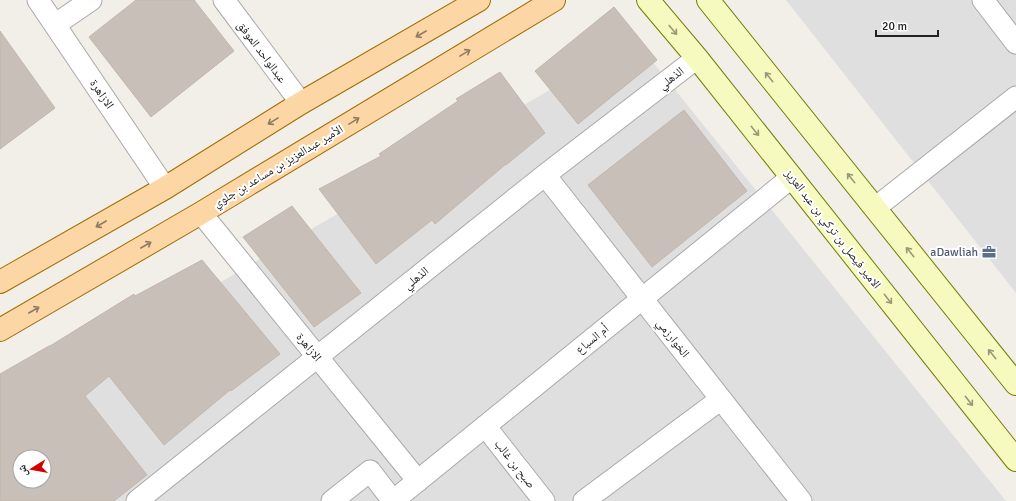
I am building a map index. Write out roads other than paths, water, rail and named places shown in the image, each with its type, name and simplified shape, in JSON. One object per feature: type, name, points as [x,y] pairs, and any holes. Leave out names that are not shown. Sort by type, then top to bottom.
[{"type":"main road","points":[[0,282],[165,188],[301,104],[479,0]]},
{"type":"main road","name":"الأمير عبدالعزيز بن مساعد بن جلوي","points":[[0,330],[201,213],[554,0]]},
{"type":"main road","name":"الامير فيصل بن تركي بن عبد العزيز","points":[[648,0],[697,58],[1016,460]]},
{"type":"main road","points":[[708,0],[1016,384]]},
{"type":"street","name":"الازاهرة","points":[[38,0],[56,24],[165,188]]},
{"type":"street","points":[[56,24],[91,0]]},
{"type":"street","name":"عبدالواحد الموفق","points":[[224,0],[301,104]]},
{"type":"street","points":[[983,0],[1016,43]]},
{"type":"street","name":"الذهلي","points":[[138,501],[545,175],[697,58]]},
{"type":"street","points":[[875,208],[1016,97]]},
{"type":"street","name":"الخوارزمي","points":[[545,175],[801,501]]},
{"type":"street","name":"أم السباع","points":[[393,501],[792,177]]},
{"type":"street","name":"الازاهرة","points":[[201,213],[418,481]]},
{"type":"street","points":[[584,501],[721,399]]},
{"type":"street","name":"صبح بن غالب","points":[[485,426],[544,501]]},
{"type":"street","points":[[332,501],[370,472],[393,501]]},
{"type":"place","name":"aDawliah","points":[[989,252]]}]
